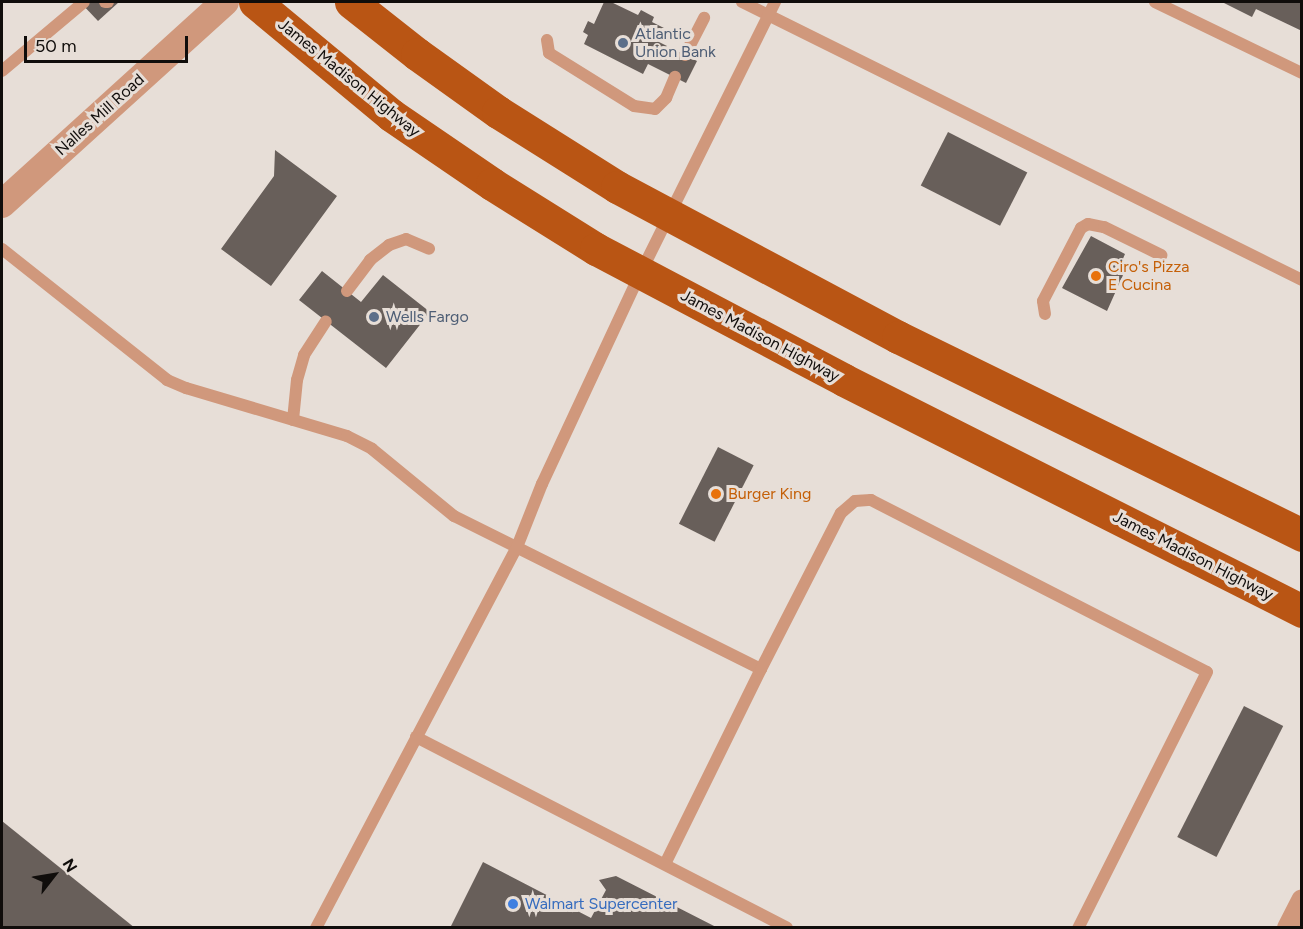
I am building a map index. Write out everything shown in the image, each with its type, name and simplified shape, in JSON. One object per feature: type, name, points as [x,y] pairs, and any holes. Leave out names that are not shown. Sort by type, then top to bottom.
[{"type":"main road","name":"James Madison Highway","points":[[255,2],[391,115],[492,184],[640,274],[844,380],[1302,611]]},
{"type":"main road","points":[[351,2],[417,54],[498,112],[617,187],[898,337],[1302,535]]},
{"type":"street","name":"Nalles Mill Road","points":[[2,204],[225,2]]},
{"type":"street","points":[[1288,927],[1302,900]]},
{"type":"lane","points":[[2,71],[84,2]]},
{"type":"lane","points":[[742,2],[1302,280]]},
{"type":"lane","points":[[316,927],[517,547],[542,483],[640,274],[775,2]]},
{"type":"lane","points":[[1155,2],[1302,73]]},
{"type":"lane","points":[[685,55],[704,18]]},
{"type":"lane","points":[[547,40],[549,53],[634,106],[655,109],[666,98],[675,77]]},
{"type":"lane","points":[[1045,314],[1043,301],[1081,228],[1088,224],[1104,227],[1161,255]]},
{"type":"lane","points":[[347,291],[370,260],[389,245],[406,239],[429,249]]},
{"type":"lane","points":[[2,249],[167,380],[186,388],[347,436],[372,449],[454,516],[761,669]]},
{"type":"lane","points":[[293,420],[297,380],[304,356],[326,321]]},
{"type":"lane","points":[[665,864],[841,513],[855,501],[871,500],[1207,672],[1078,927]]},
{"type":"lane","points":[[416,737],[787,927]]},
{"type":"building","points":[[80,2],[119,2],[98,21]]},
{"type":"building","name":"Atlantic Union Bank","points":[[604,2],[611,2],[638,15],[641,10],[654,17],[652,22],[666,29],[659,42],[697,61],[686,83],[648,64],[643,74],[584,44],[588,35],[583,32],[588,21],[594,24]]},
{"type":"building","points":[[1222,2],[1302,2],[1302,31],[1256,9],[1252,17]]},
{"type":"building","points":[[948,132],[1027,172],[1000,226],[921,185]]},
{"type":"building","points":[[275,150],[337,196],[271,286],[221,249],[274,176]]},
{"type":"building","name":"Ciro's Pizza E Cucina","points":[[1091,236],[1125,254],[1122,261],[1128,264],[1107,311],[1062,288]]},
{"type":"building","name":"Wells Fargo","points":[[322,271],[361,302],[383,275],[430,312],[386,368],[299,300]]},
{"type":"building","name":"Burger King","points":[[718,447],[754,465],[715,542],[679,524]]},
{"type":"building","points":[[1244,706],[1283,726],[1216,857],[1177,837]]},
{"type":"building","points":[[2,821],[135,928],[2,928]]},
{"type":"building","name":"Walmart Supercenter","points":[[483,862],[591,918],[606,890],[599,880],[616,876],[718,928],[450,928]]},
{"type":"place","name":"Atlantic Union Bank","points":[[623,43]]},
{"type":"place","name":"Ciro's Pizza E Cucina","points":[[1096,276]]},
{"type":"place","name":"Wells Fargo","points":[[374,317]]},
{"type":"place","name":"Burger King","points":[[716,494]]},
{"type":"place","name":"Walmart Supercenter","points":[[513,904]]}]
